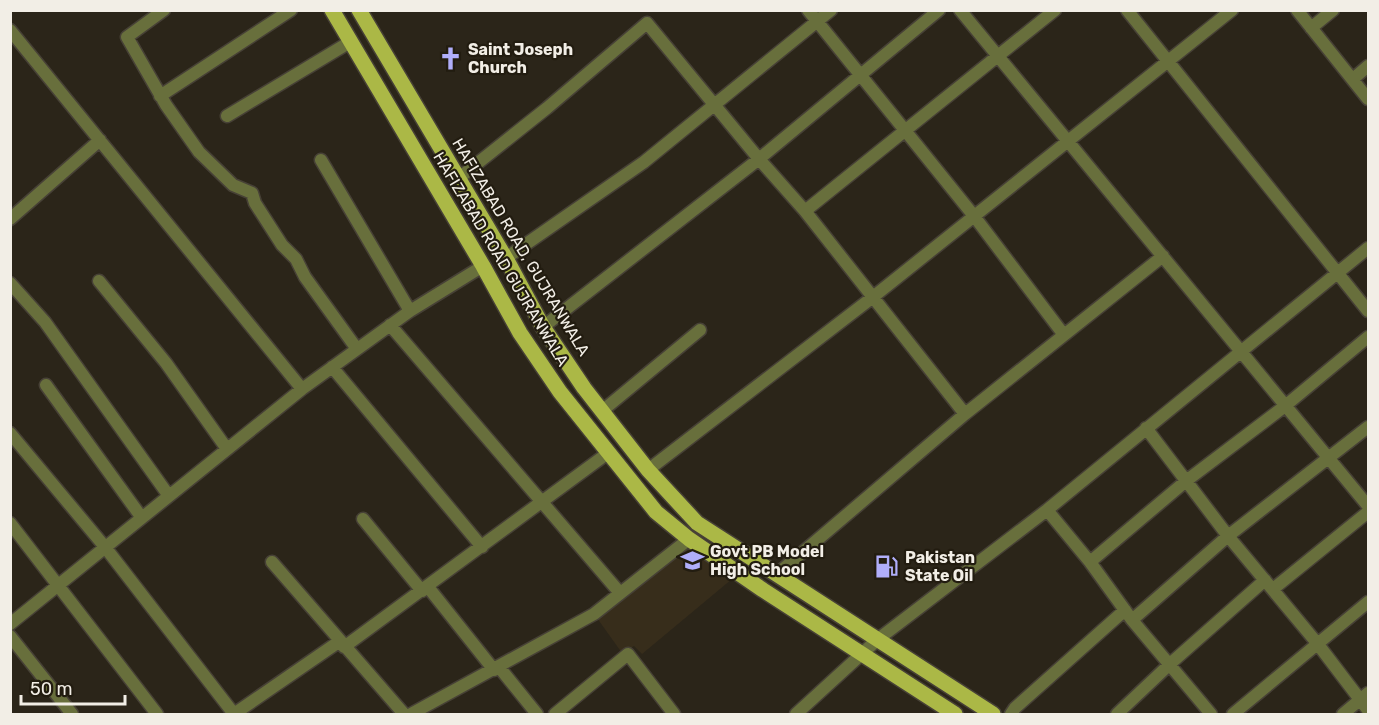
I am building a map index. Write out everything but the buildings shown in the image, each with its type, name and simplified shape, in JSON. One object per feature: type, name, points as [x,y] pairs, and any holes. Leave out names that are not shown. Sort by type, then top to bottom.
[{"type":"main road","name":"HAFIZABAD ROAD GUJRANWALA","points":[[332,10],[520,333],[560,392],[656,512],[689,539],[799,614],[955,714]]},
{"type":"main road","name":"HAFIZABAD ROAD, GUJRANWALA","points":[[359,10],[506,258],[543,327],[602,411],[648,470],[697,523],[993,714]]},
{"type":"street","points":[[164,10],[149,15],[127,37],[160,96],[199,152],[233,185],[252,193],[255,203],[282,245],[296,259],[304,277],[357,349]]},
{"type":"street","points":[[160,96],[291,10]]},
{"type":"street","points":[[808,10],[974,216],[1064,335]]},
{"type":"street","points":[[506,258],[644,162],[831,10]]},
{"type":"street","points":[[543,327],[759,159],[939,10]]},
{"type":"street","points":[[960,10],[1368,506]]},
{"type":"street","points":[[805,211],[1055,10]]},
{"type":"street","points":[[1127,10],[1368,311]]},
{"type":"street","points":[[648,470],[873,297],[1232,10]]},
{"type":"street","points":[[1297,10],[1368,99]]},
{"type":"street","points":[[1311,28],[1333,10]]},
{"type":"street","points":[[459,178],[547,108],[647,23],[805,211],[965,414]]},
{"type":"street","points":[[10,30],[302,389]]},
{"type":"street","points":[[227,116],[350,42]]},
{"type":"street","points":[[1353,80],[1368,66]]},
{"type":"street","points":[[10,219],[100,140]]},
{"type":"street","points":[[321,160],[410,310]]},
{"type":"street","points":[[796,714],[877,640],[1047,510],[1368,248]]},
{"type":"street","points":[[776,575],[965,414],[1163,256]]},
{"type":"street","points":[[10,624],[302,389],[410,310],[483,266]]},
{"type":"street","points":[[99,281],[166,363],[227,449]]},
{"type":"street","points":[[10,284],[45,322],[169,496]]},
{"type":"street","points":[[390,325],[620,593]]},
{"type":"street","points":[[602,411],[700,330]]},
{"type":"street","points":[[1089,562],[1186,481],[1285,406],[1368,337]]},
{"type":"street","points":[[332,367],[482,547]]},
{"type":"street","points":[[46,385],[142,518]]},
{"type":"street","points":[[1011,714],[1015,708],[1129,615],[1368,427]]},
{"type":"street","points":[[1146,428],[1228,536],[1364,697],[1368,710]]},
{"type":"street","points":[[13,442],[105,547],[234,714],[425,589],[608,453]]},
{"type":"street","points":[[1047,510],[1129,615],[1211,714]]},
{"type":"street","points":[[1117,714],[1171,663],[1269,584],[1368,512]]},
{"type":"street","points":[[363,519],[537,714]]},
{"type":"street","points":[[10,523],[157,714]]},
{"type":"street","points":[[411,714],[594,614],[689,539]]},
{"type":"street","points":[[272,562],[404,714]]},
{"type":"street","points":[[1233,714],[1368,602]]},
{"type":"street","points":[[10,636],[72,714]]},
{"type":"street","points":[[555,714],[628,654],[674,714]]},
{"type":"street","points":[[1343,714],[1364,697]]},
{"type":"shaded area","points":[[686,546],[732,579],[642,654],[634,646],[622,653],[597,618]]},
{"type":"place","name":"Saint Joseph Church","points":[[450,58]]},
{"type":"place","name":"Govt PB Model High School","points":[[692,560]]},
{"type":"place","name":"Pakistan State Oil","points":[[887,566]]}]
